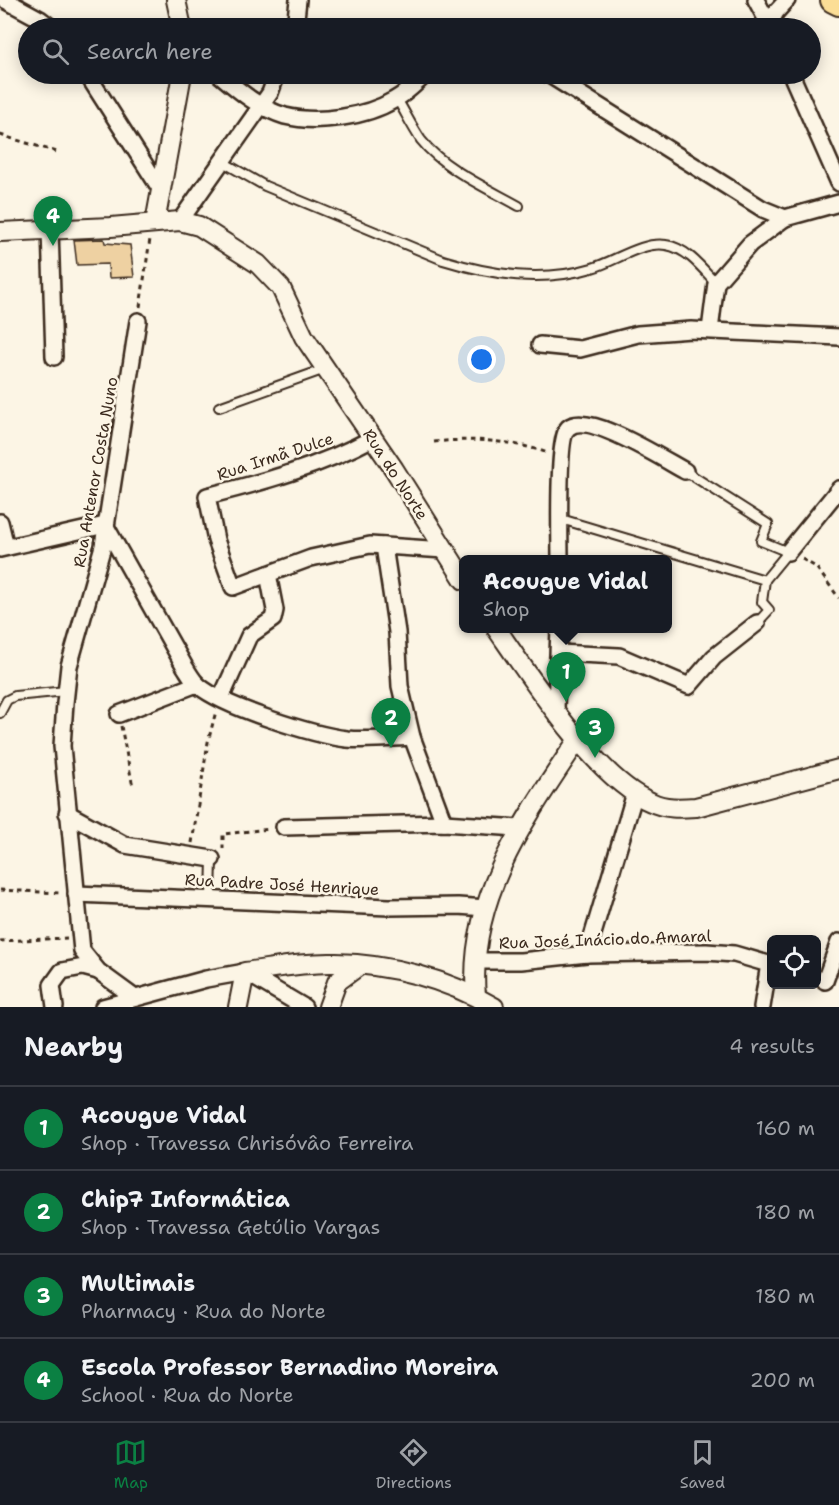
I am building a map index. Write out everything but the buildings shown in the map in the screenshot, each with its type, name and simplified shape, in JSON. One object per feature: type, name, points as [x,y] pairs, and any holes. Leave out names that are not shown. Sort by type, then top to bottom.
[{"type":"main road","points":[[833,0],[839,3]]},
{"type":"street","points":[[5,0],[38,18]]},
{"type":"street","points":[[176,0],[180,18]]},
{"type":"street","points":[[296,18],[298,0]]},
{"type":"street","points":[[756,0],[765,18]]},
{"type":"street","points":[[774,18],[786,0]]},
{"type":"street","points":[[93,84],[161,190]]},
{"type":"street","points":[[154,223],[180,84]]},
{"type":"street","points":[[232,84],[260,105],[286,116],[319,118],[375,109],[397,99],[414,84]]},
{"type":"street","points":[[180,221],[270,93],[273,84]]},
{"type":"street","points":[[564,84],[764,209],[785,218]]},
{"type":"street","points":[[794,84],[839,183]]},
{"type":"street","points":[[711,330],[716,283],[750,244],[785,218],[839,203]]},
{"type":"street","name":"Rua do Norte","points":[[0,232],[180,221],[199,225],[270,275],[281,288],[304,337],[373,438],[459,572]]},
{"type":"street","points":[[50,229],[54,357]]},
{"type":"street","name":"Rua Antenor Costa Nuno","points":[[135,998],[98,971],[82,951],[62,746],[71,657],[97,573],[138,321]]},
{"type":"street","points":[[540,345],[580,349],[638,334],[711,330],[814,338],[839,337]]},
{"type":"street","points":[[560,555],[561,458],[563,438],[568,428],[573,425],[594,427],[630,441],[685,471]]},
{"type":"street","name":"Rua Irmã Dulce","points":[[268,574],[233,586],[216,540],[207,496],[274,478],[338,456],[373,438]]},
{"type":"street","points":[[788,552],[839,489]]},
{"type":"street","points":[[0,522],[3,548],[105,525],[197,684],[221,698],[275,720],[321,734],[349,739],[412,737]]},
{"type":"street","points":[[221,698],[249,636],[273,619],[275,610],[268,574],[340,551],[384,546],[444,550]]},
{"type":"street","points":[[384,546],[397,632],[400,686],[412,737],[444,823]]},
{"type":"street","points":[[559,653],[619,656],[689,686],[714,657],[757,623]]},
{"type":"street","points":[[500,633],[602,766],[635,793],[663,807],[696,807],[839,769]]},
{"type":"street","points":[[556,709],[559,633]]},
{"type":"street","points":[[119,714],[197,684]]},
{"type":"street","points":[[476,996],[477,938],[498,874],[519,828],[579,738]]},
{"type":"street","points":[[587,954],[635,793]]},
{"type":"street","points":[[67,813],[110,839],[125,845],[212,859]]},
{"type":"street","points":[[284,827],[444,823],[519,828]]},
{"type":"street","name":"Rua Padre José Henrique","points":[[76,894],[389,907],[486,908]]},
{"type":"street","points":[[827,982],[839,942]]},
{"type":"street","name":"Rua José Inácio do Amaral","points":[[475,961],[520,961],[587,954],[706,952],[734,954],[767,963]]},
{"type":"street","points":[[103,1007],[245,972],[313,964],[360,965],[406,973],[476,996],[494,1007]]},
{"type":"street","points":[[328,1007],[337,982],[360,965]]},
{"type":"street","points":[[55,1007],[52,986],[62,970],[83,967],[98,971]]},
{"type":"street","points":[[238,1007],[245,972]]},
{"type":"street","points":[[245,972],[304,1007]]},
{"type":"street","points":[[762,1007],[767,980]]},
{"type":"lane","points":[[397,99],[418,135],[431,150],[481,184],[519,206]]},
{"type":"lane","points":[[221,162],[265,186],[443,260],[472,269],[501,274],[562,275],[595,267],[648,247],[665,245],[688,255],[716,283]]},
{"type":"lane","points":[[219,406],[325,369]]},
{"type":"lane","points":[[685,471],[768,524],[761,541],[788,552],[765,580],[762,602],[769,610],[757,623]]},
{"type":"lane","points":[[561,519],[765,580]]},
{"type":"lane","points":[[0,713],[7,700],[15,696],[66,691]]},
{"type":"lane","points":[[212,859],[212,898]]},
{"type":"path","points":[[0,135],[57,152]]},
{"type":"path","points":[[138,321],[154,223]]},
{"type":"path","points":[[434,442],[465,439],[494,441],[524,445],[561,458]]},
{"type":"path","points":[[788,552],[816,567],[839,598]]},
{"type":"path","points":[[190,856],[208,742],[221,698]]},
{"type":"path","points":[[119,714],[133,786]]},
{"type":"path","points":[[212,859],[224,858],[223,834],[284,827]]},
{"type":"path","points":[[0,890],[76,894]]},
{"type":"path","points":[[0,941],[79,937]]},
{"type":"place","name":"Escola Professor Bernadino Moreira","points":[[53,246]]},
{"type":"place","name":"Acougue Vidal","points":[[566,702]]},
{"type":"place","name":"Chip7 Informática","points":[[391,748]]},
{"type":"place","name":"Multimais","points":[[595,758]]}]
